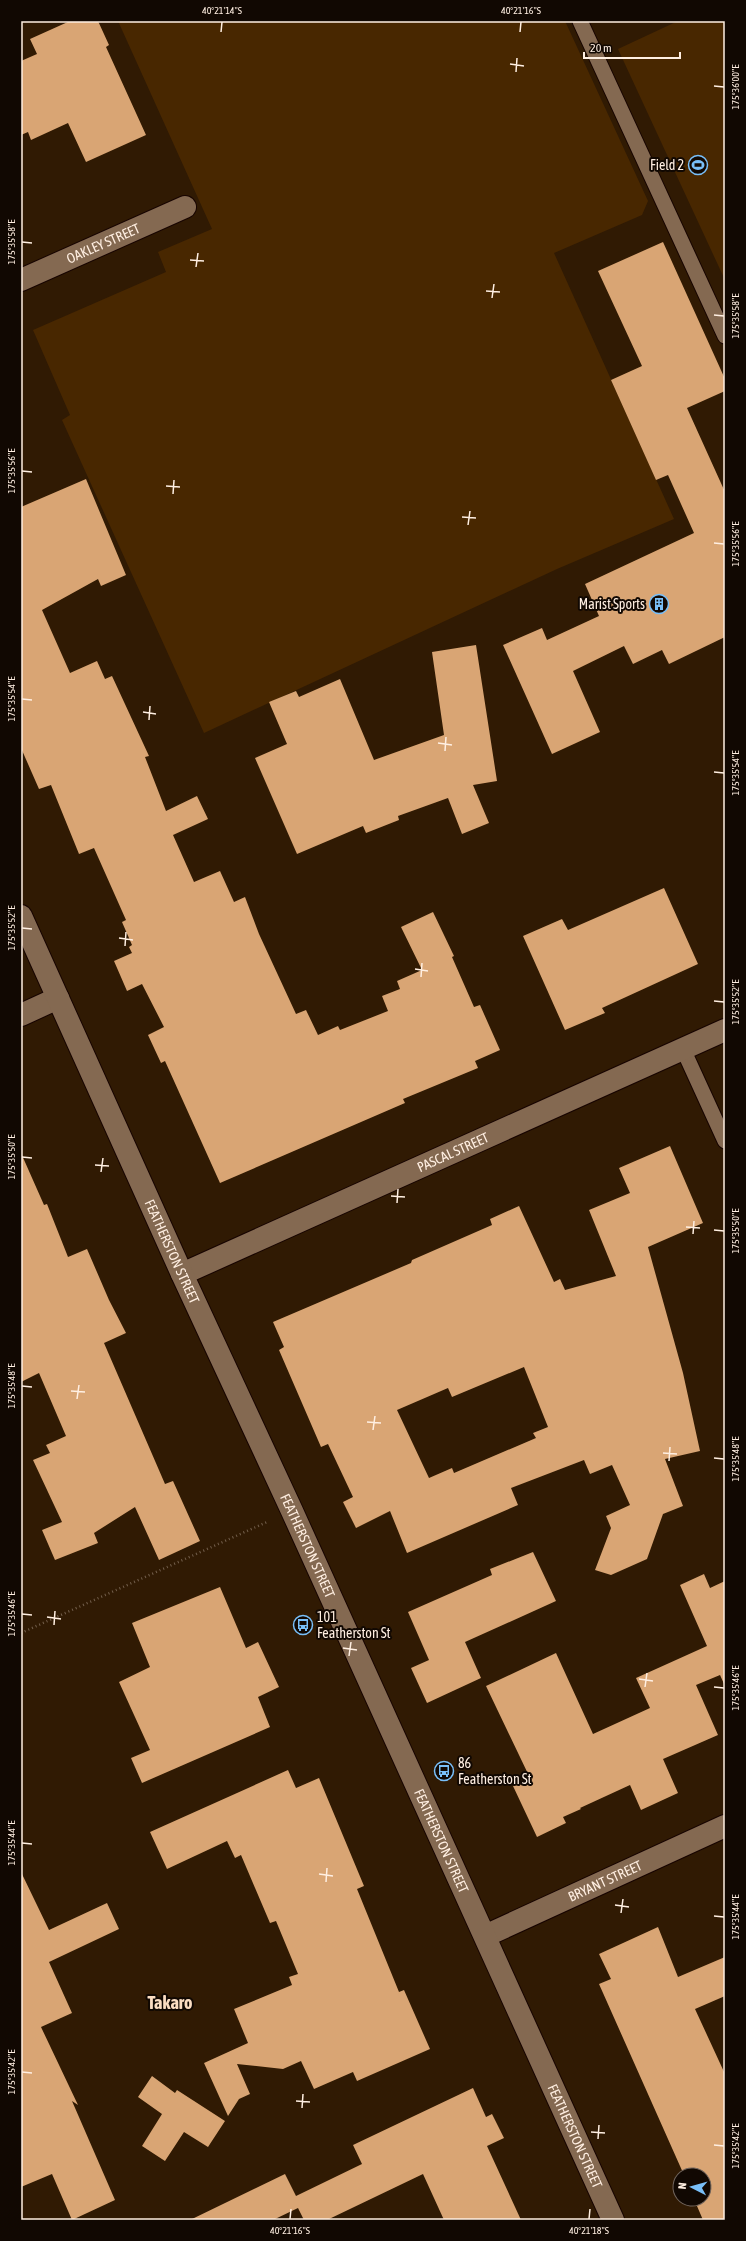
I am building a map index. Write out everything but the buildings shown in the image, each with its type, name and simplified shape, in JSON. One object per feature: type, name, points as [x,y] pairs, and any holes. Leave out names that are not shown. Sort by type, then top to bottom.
[{"type":"main road","name":"OAKLEY STREET","points":[[21,280],[185,207]]},
{"type":"main road","name":"FEATHERSTON STREET","points":[[21,916],[182,1274],[292,1511],[613,2220]]},
{"type":"main road","points":[[21,1015],[58,998]]},
{"type":"main road","name":"PASCAL STREET","points":[[182,1274],[725,1030]]},
{"type":"main road","name":"BRYANT STREET","points":[[485,1936],[725,1826]]},
{"type":"lane","points":[[580,21],[725,336]]},
{"type":"lane","points":[[682,1049],[725,1141]]},
{"type":"path","points":[[21,1633],[292,1511]]},
{"type":"shaded area","points":[[118,21],[565,21],[648,201],[642,215],[554,253],[674,519],[557,569],[204,733],[62,420],[70,415],[33,330],[166,272],[158,252],[212,229]]},
{"type":"shaded area","name":"Field 2","points":[[678,21],[725,21],[725,280],[618,49]]},
{"type":"place","name":"Field 2","points":[[698,165]]},
{"type":"place","name":"Marist Sports","points":[[659,604]]},
{"type":"place","name":"101 Featherston St","points":[[303,1625]]},
{"type":"place","name":"86 Featherston St","points":[[444,1771]]},
{"type":"district","name":"Takaro","points":[[170,2002]]}]
